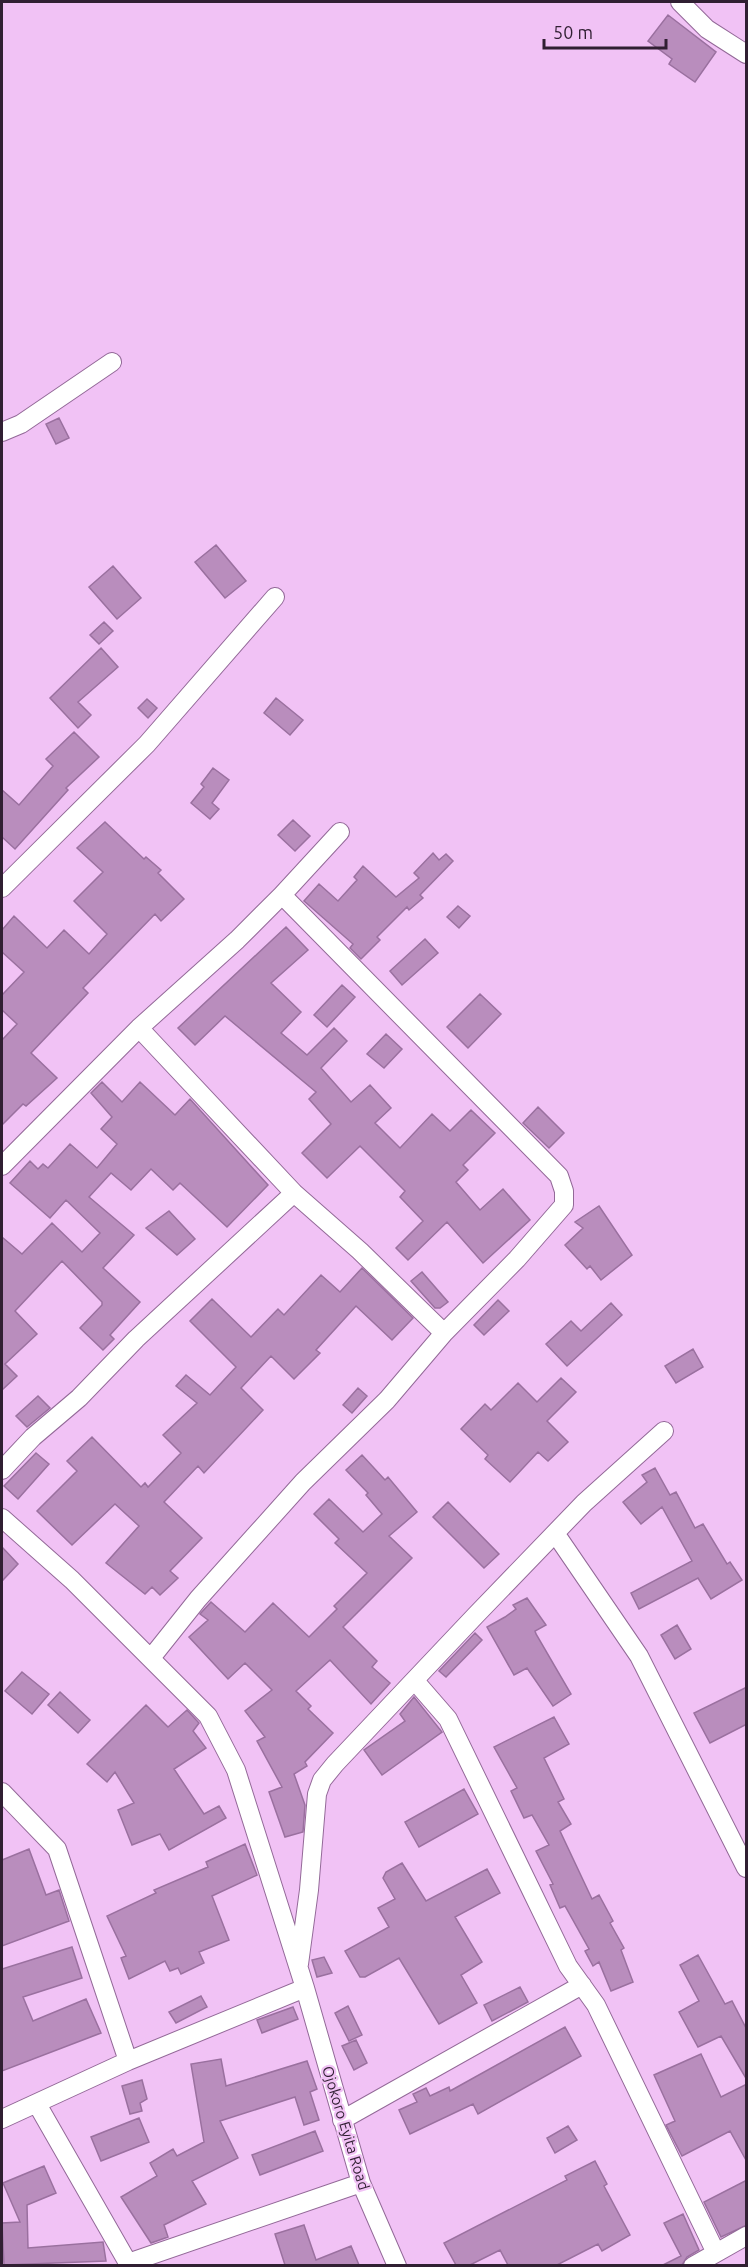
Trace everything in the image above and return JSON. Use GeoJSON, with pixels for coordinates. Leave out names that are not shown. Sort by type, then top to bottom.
{"type":"FeatureCollection","features":[{"type":"Feature","properties":{"kind":"street"},"geometry":{"type":"LineString","coordinates":[[681,2],[706,28],[747,54]]}},
{"type":"Feature","properties":{"kind":"street"},"geometry":{"type":"LineString","coordinates":[[2,432],[21,424],[112,362]]}},
{"type":"Feature","properties":{"kind":"street"},"geometry":{"type":"LineString","coordinates":[[2,888],[147,744],[275,597]]}},
{"type":"Feature","properties":{"kind":"street"},"geometry":{"type":"LineString","coordinates":[[2,1166],[139,1028],[237,940],[340,832]]}},
{"type":"Feature","properties":{"kind":"street"},"geometry":{"type":"LineString","coordinates":[[152,1658],[198,1599],[303,1482],[387,1400],[444,1334],[518,1259],[564,1205],[564,1191],[559,1176],[282,895]]}},
{"type":"Feature","properties":{"kind":"street"},"geometry":{"type":"LineString","coordinates":[[139,1028],[294,1193],[360,1251],[444,1334]]}},
{"type":"Feature","properties":{"kind":"street"},"geometry":{"type":"LineString","coordinates":[[2,1470],[33,1437],[79,1398],[136,1339],[294,1193]]}},
{"type":"Feature","properties":{"kind":"street"},"geometry":{"type":"LineString","coordinates":[[298,1969],[309,1890],[317,1794],[322,1780],[372,1724],[555,1533],[664,1431]]}},
{"type":"Feature","properties":{"kind":"street","name":"Ojokoro Eyita Road"},"geometry":{"type":"LineString","coordinates":[[2,1518],[72,1580],[208,1716],[236,1770],[305,1988],[361,2183],[397,2265]]}},
{"type":"Feature","properties":{"kind":"street"},"geometry":{"type":"LineString","coordinates":[[555,1533],[639,1656],[747,1868]]}},
{"type":"Feature","properties":{"kind":"street"},"geometry":{"type":"LineString","coordinates":[[415,1681],[448,1719],[568,1966],[596,2005],[716,2253]]}},
{"type":"Feature","properties":{"kind":"street"},"geometry":{"type":"LineString","coordinates":[[2,1792],[57,1849],[84,1937],[128,2061]]}},
{"type":"Feature","properties":{"kind":"street"},"geometry":{"type":"LineString","coordinates":[[342,2120],[582,1985]]}},
{"type":"Feature","properties":{"kind":"street"},"geometry":{"type":"LineString","coordinates":[[2,2119],[128,2061],[305,1988]]}},
{"type":"Feature","properties":{"kind":"street"},"geometry":{"type":"LineString","coordinates":[[37,2104],[128,2264],[361,2183]]}},
{"type":"Feature","properties":{"kind":"street"},"geometry":{"type":"LineString","coordinates":[[693,2265],[747,2236]]}},
{"type":"Feature","properties":{"kind":"building"},"geometry":{"type":"Polygon","coordinates":[[[668,15],[716,52],[695,82],[669,64],[672,59],[648,41],[668,15]]]}},
{"type":"Feature","properties":{"kind":"building"},"geometry":{"type":"Polygon","coordinates":[[[59,418],[69,438],[56,444],[46,424],[59,418]]]}},
{"type":"Feature","properties":{"kind":"building"},"geometry":{"type":"Polygon","coordinates":[[[216,545],[246,581],[225,598],[195,562],[216,545]]]}},
{"type":"Feature","properties":{"kind":"building"},"geometry":{"type":"Polygon","coordinates":[[[113,566],[141,598],[117,619],[89,587],[113,566]]]}},
{"type":"Feature","properties":{"kind":"building"},"geometry":{"type":"Polygon","coordinates":[[[104,622],[113,631],[99,644],[90,635],[104,622]]]}},
{"type":"Feature","properties":{"kind":"building"},"geometry":{"type":"Polygon","coordinates":[[[101,648],[118,667],[78,702],[91,715],[78,728],[50,698],[101,648]]]}},
{"type":"Feature","properties":{"kind":"building"},"geometry":{"type":"Polygon","coordinates":[[[276,698],[303,720],[290,735],[264,713],[276,698]]]}},
{"type":"Feature","properties":{"kind":"building"},"geometry":{"type":"Polygon","coordinates":[[[147,699],[157,708],[148,718],[138,708],[147,699]]]}},
{"type":"Feature","properties":{"kind":"building"},"geometry":{"type":"Polygon","coordinates":[[[74,732],[99,757],[66,788],[68,790],[15,849],[2,837],[2,790],[19,805],[53,766],[46,759],[74,732]]]}},
{"type":"Feature","properties":{"kind":"building"},"geometry":{"type":"Polygon","coordinates":[[[213,768],[229,780],[212,803],[219,809],[210,819],[191,803],[204,787],[201,784],[213,768]]]}},
{"type":"Feature","properties":{"kind":"building"},"geometry":{"type":"Polygon","coordinates":[[[293,820],[310,836],[295,851],[278,835],[293,820]]]}},
{"type":"Feature","properties":{"kind":"building"},"geometry":{"type":"Polygon","coordinates":[[[105,822],[144,859],[146,857],[161,870],[158,873],[184,899],[161,921],[155,914],[83,988],[88,993],[31,1053],[57,1078],[26,1106],[23,1104],[2,1125],[2,1040],[17,1024],[2,1010],[2,995],[24,972],[2,952],[2,930],[14,916],[47,948],[64,930],[89,954],[107,934],[74,901],[103,872],[77,848],[105,822]]]}},
{"type":"Feature","properties":{"kind":"building"},"geometry":{"type":"Polygon","coordinates":[[[433,853],[439,860],[446,854],[453,861],[420,895],[423,898],[409,910],[407,907],[377,937],[380,940],[361,959],[350,948],[353,944],[304,901],[319,884],[338,901],[357,880],[354,877],[363,866],[396,897],[419,878],[414,873],[433,853]]]}},
{"type":"Feature","properties":{"kind":"building"},"geometry":{"type":"Polygon","coordinates":[[[458,906],[470,916],[459,928],[447,917],[458,906]]]}},
{"type":"Feature","properties":{"kind":"building"},"geometry":{"type":"Polygon","coordinates":[[[286,927],[308,950],[271,983],[301,1012],[281,1033],[307,1055],[334,1028],[347,1041],[321,1068],[351,1102],[370,1085],[391,1108],[375,1123],[400,1148],[432,1114],[450,1131],[471,1110],[495,1133],[463,1165],[468,1170],[456,1182],[480,1210],[503,1189],[530,1220],[483,1263],[447,1222],[408,1260],[396,1248],[423,1221],[400,1197],[405,1191],[360,1146],[327,1178],[302,1153],[331,1124],[309,1099],[316,1092],[225,1016],[195,1045],[178,1028],[286,927]]]}},
{"type":"Feature","properties":{"kind":"building"},"geometry":{"type":"Polygon","coordinates":[[[425,939],[438,953],[402,985],[390,971],[425,939]]]}},
{"type":"Feature","properties":{"kind":"building"},"geometry":{"type":"Polygon","coordinates":[[[342,985],[355,997],[327,1027],[314,1015],[342,985]]]}},
{"type":"Feature","properties":{"kind":"building"},"geometry":{"type":"Polygon","coordinates":[[[480,994],[501,1014],[468,1048],[447,1027],[480,994]]]}},
{"type":"Feature","properties":{"kind":"building"},"geometry":{"type":"Polygon","coordinates":[[[386,1034],[402,1049],[384,1068],[367,1054],[386,1034]]]}},
{"type":"Feature","properties":{"kind":"building"},"geometry":{"type":"Polygon","coordinates":[[[102,1082],[122,1102],[140,1082],[175,1115],[190,1099],[268,1185],[227,1227],[180,1183],[173,1190],[151,1169],[131,1190],[111,1173],[89,1197],[134,1235],[103,1268],[140,1302],[110,1335],[114,1339],[103,1350],[80,1328],[102,1305],[102,1302],[62,1261],[15,1311],[37,1334],[5,1364],[17,1376],[2,1390],[2,1237],[22,1254],[52,1223],[82,1252],[100,1233],[66,1200],[50,1218],[10,1183],[30,1161],[38,1169],[43,1164],[48,1168],[70,1144],[97,1168],[117,1144],[101,1129],[112,1117],[91,1093],[102,1082]]]}},
{"type":"Feature","properties":{"kind":"building"},"geometry":{"type":"Polygon","coordinates":[[[538,1107],[564,1133],[549,1148],[523,1123],[538,1107]]]}},
{"type":"Feature","properties":{"kind":"building"},"geometry":{"type":"Polygon","coordinates":[[[599,1206],[632,1255],[601,1280],[590,1266],[587,1269],[565,1245],[583,1228],[575,1222],[599,1206]]]}},
{"type":"Feature","properties":{"kind":"building"},"geometry":{"type":"Polygon","coordinates":[[[169,1211],[195,1239],[177,1255],[146,1228],[169,1211]]]}},
{"type":"Feature","properties":{"kind":"building"},"geometry":{"type":"Polygon","coordinates":[[[362,1268],[413,1318],[392,1340],[356,1306],[316,1350],[320,1353],[294,1379],[271,1356],[241,1388],[263,1410],[204,1473],[198,1466],[164,1502],[202,1538],[170,1571],[178,1578],[160,1595],[152,1587],[145,1594],[106,1563],[139,1526],[115,1504],[72,1545],[37,1511],[77,1471],[67,1461],[92,1437],[141,1487],[145,1483],[148,1487],[181,1453],[163,1435],[197,1403],[176,1386],[186,1375],[210,1395],[236,1367],[190,1321],[212,1299],[251,1337],[278,1309],[284,1315],[321,1275],[340,1292],[362,1268]]]}},
{"type":"Feature","properties":{"kind":"building"},"geometry":{"type":"Polygon","coordinates":[[[422,1272],[448,1302],[440,1308],[435,1308],[411,1281],[422,1272]]]}},
{"type":"Feature","properties":{"kind":"building"},"geometry":{"type":"Polygon","coordinates":[[[498,1300],[509,1311],[484,1335],[474,1325],[498,1300]]]}},
{"type":"Feature","properties":{"kind":"building"},"geometry":{"type":"Polygon","coordinates":[[[611,1303],[622,1315],[567,1366],[546,1344],[571,1321],[581,1331],[611,1303]]]}},
{"type":"Feature","properties":{"kind":"building"},"geometry":{"type":"Polygon","coordinates":[[[693,1349],[703,1367],[676,1383],[665,1366],[693,1349]]]}},
{"type":"Feature","properties":{"kind":"building"},"geometry":{"type":"Polygon","coordinates":[[[561,1378],[576,1392],[547,1421],[568,1442],[548,1461],[538,1452],[510,1482],[485,1459],[488,1455],[461,1429],[485,1404],[491,1410],[518,1383],[537,1402],[561,1378]]]}},
{"type":"Feature","properties":{"kind":"building"},"geometry":{"type":"Polygon","coordinates":[[[358,1388],[367,1396],[352,1413],[343,1405],[358,1388]]]}},
{"type":"Feature","properties":{"kind":"building"},"geometry":{"type":"Polygon","coordinates":[[[38,1396],[50,1408],[27,1427],[16,1416],[38,1396]]]}},
{"type":"Feature","properties":{"kind":"building"},"geometry":{"type":"Polygon","coordinates":[[[36,1453],[49,1464],[18,1499],[4,1486],[36,1453]]]}},
{"type":"Feature","properties":{"kind":"building"},"geometry":{"type":"Polygon","coordinates":[[[362,1455],[385,1480],[388,1477],[417,1512],[389,1536],[412,1558],[343,1627],[377,1661],[372,1667],[390,1683],[371,1704],[330,1660],[296,1691],[311,1706],[308,1709],[333,1733],[305,1762],[307,1766],[294,1774],[305,1805],[303,1832],[285,1837],[269,1792],[282,1787],[257,1741],[265,1737],[245,1711],[272,1690],[245,1663],[228,1679],[189,1637],[208,1620],[200,1614],[211,1602],[245,1632],[273,1603],[309,1637],[337,1609],[334,1606],[367,1573],[335,1543],[339,1539],[314,1514],[329,1499],[363,1532],[382,1514],[366,1495],[368,1493],[346,1470],[362,1455]]]}},
{"type":"Feature","properties":{"kind":"building"},"geometry":{"type":"Polygon","coordinates":[[[655,1468],[670,1495],[676,1492],[695,1528],[703,1524],[727,1564],[730,1562],[742,1580],[711,1599],[698,1578],[639,1609],[631,1593],[692,1561],[662,1507],[641,1524],[623,1502],[647,1482],[642,1475],[655,1468]]]}},
{"type":"Feature","properties":{"kind":"building"},"geometry":{"type":"Polygon","coordinates":[[[448,1502],[499,1554],[484,1568],[433,1517],[448,1502]]]}},
{"type":"Feature","properties":{"kind":"building"},"geometry":{"type":"Polygon","coordinates":[[[2,1547],[18,1564],[2,1581],[2,1547]]]}},
{"type":"Feature","properties":{"kind":"building"},"geometry":{"type":"Polygon","coordinates":[[[527,1598],[546,1625],[535,1631],[536,1634],[571,1694],[553,1706],[527,1668],[514,1675],[487,1627],[516,1609],[513,1605],[527,1598]]]}},
{"type":"Feature","properties":{"kind":"building"},"geometry":{"type":"Polygon","coordinates":[[[677,1625],[691,1649],[675,1659],[661,1635],[677,1625]]]}},
{"type":"Feature","properties":{"kind":"building"},"geometry":{"type":"Polygon","coordinates":[[[475,1633],[482,1640],[446,1677],[439,1671],[475,1633]]]}},
{"type":"Feature","properties":{"kind":"building"},"geometry":{"type":"Polygon","coordinates":[[[22,1672],[49,1694],[32,1714],[5,1691],[22,1672]]]}},
{"type":"Feature","properties":{"kind":"building"},"geometry":{"type":"Polygon","coordinates":[[[747,1687],[747,1724],[710,1743],[694,1713],[747,1687]]]}},
{"type":"Feature","properties":{"kind":"building"},"geometry":{"type":"Polygon","coordinates":[[[60,1692],[90,1720],[78,1733],[48,1705],[60,1692]]]}},
{"type":"Feature","properties":{"kind":"building"},"geometry":{"type":"Polygon","coordinates":[[[414,1697],[442,1732],[382,1775],[364,1750],[405,1721],[400,1714],[414,1697]]]}},
{"type":"Feature","properties":{"kind":"building"},"geometry":{"type":"Polygon","coordinates":[[[146,1705],[168,1727],[187,1710],[199,1723],[193,1731],[206,1748],[174,1769],[204,1814],[219,1806],[226,1818],[169,1850],[160,1834],[132,1845],[118,1810],[134,1803],[115,1772],[107,1782],[87,1764],[146,1705]]]}},
{"type":"Feature","properties":{"kind":"building"},"geometry":{"type":"Polygon","coordinates":[[[554,1717],[569,1744],[544,1758],[564,1799],[558,1802],[571,1824],[560,1831],[592,1899],[599,1895],[613,1921],[610,1923],[624,1948],[621,1950],[633,1982],[611,1991],[599,1962],[593,1966],[585,1951],[589,1949],[565,1906],[560,1908],[550,1885],[553,1884],[536,1851],[549,1845],[532,1815],[524,1818],[511,1791],[517,1788],[494,1747],[554,1717]]]}},
{"type":"Feature","properties":{"kind":"building"},"geometry":{"type":"Polygon","coordinates":[[[464,1789],[478,1814],[419,1847],[405,1822],[464,1789]]]}},
{"type":"Feature","properties":{"kind":"building"},"geometry":{"type":"Polygon","coordinates":[[[245,1844],[257,1875],[212,1896],[229,1940],[199,1952],[204,1963],[181,1974],[178,1968],[170,1971],[165,1961],[129,1979],[121,1958],[126,1956],[107,1916],[156,1893],[154,1890],[208,1867],[206,1862],[245,1844]]]}},
{"type":"Feature","properties":{"kind":"building"},"geometry":{"type":"Polygon","coordinates":[[[29,1849],[46,1895],[59,1890],[69,1921],[2,1946],[2,1860],[29,1849]]]}},
{"type":"Feature","properties":{"kind":"building"},"geometry":{"type":"Polygon","coordinates":[[[402,1863],[426,1901],[487,1869],[500,1893],[455,1917],[482,1962],[461,1975],[477,2003],[439,2024],[399,1958],[365,1977],[360,1977],[345,1951],[389,1927],[378,1908],[395,1899],[383,1878],[386,1872],[402,1863]]]}},
{"type":"Feature","properties":{"kind":"building"},"geometry":{"type":"Polygon","coordinates":[[[72,1947],[82,1978],[23,1997],[33,2021],[86,1999],[101,2033],[2,2071],[2,1969],[72,1947]]]}},
{"type":"Feature","properties":{"kind":"building"},"geometry":{"type":"Polygon","coordinates":[[[698,1955],[725,2004],[732,2001],[747,2030],[747,2080],[721,2036],[698,2047],[679,2012],[699,2001],[680,1965],[698,1955]]]}},
{"type":"Feature","properties":{"kind":"building"},"geometry":{"type":"Polygon","coordinates":[[[324,1957],[332,1973],[317,1977],[312,1960],[324,1957]]]}},
{"type":"Feature","properties":{"kind":"building"},"geometry":{"type":"Polygon","coordinates":[[[520,1987],[528,2002],[492,2021],[484,2005],[520,1987]]]}},
{"type":"Feature","properties":{"kind":"building"},"geometry":{"type":"Polygon","coordinates":[[[201,1996],[207,2007],[176,2023],[169,2012],[201,1996]]]}},
{"type":"Feature","properties":{"kind":"building"},"geometry":{"type":"Polygon","coordinates":[[[348,2006],[362,2035],[349,2041],[335,2013],[348,2006]]]}},
{"type":"Feature","properties":{"kind":"building"},"geometry":{"type":"Polygon","coordinates":[[[293,2007],[298,2019],[262,2033],[257,2020],[293,2007]]]}},
{"type":"Feature","properties":{"kind":"building"},"geometry":{"type":"Polygon","coordinates":[[[565,2027],[581,2056],[478,2114],[473,2104],[410,2134],[399,2110],[417,2102],[413,2094],[426,2088],[430,2096],[449,2087],[450,2091],[565,2027]]]}},
{"type":"Feature","properties":{"kind":"building"},"geometry":{"type":"Polygon","coordinates":[[[356,2040],[367,2063],[354,2070],[342,2046],[356,2040]]]}},
{"type":"Feature","properties":{"kind":"building"},"geometry":{"type":"Polygon","coordinates":[[[701,2054],[721,2097],[747,2084],[747,2162],[730,2131],[682,2156],[666,2125],[675,2121],[654,2075],[701,2054]]]}},
{"type":"Feature","properties":{"kind":"building"},"geometry":{"type":"Polygon","coordinates":[[[221,2059],[226,2086],[307,2061],[317,2089],[310,2092],[319,2120],[304,2125],[295,2097],[220,2121],[238,2158],[192,2181],[206,2204],[164,2225],[168,2237],[151,2243],[121,2197],[157,2176],[150,2163],[173,2149],[177,2156],[204,2142],[191,2064],[221,2059]]]}},
{"type":"Feature","properties":{"kind":"building"},"geometry":{"type":"Polygon","coordinates":[[[142,2080],[147,2099],[140,2103],[142,2111],[130,2114],[122,2086],[142,2080]]]}},
{"type":"Feature","properties":{"kind":"building"},"geometry":{"type":"Polygon","coordinates":[[[139,2118],[149,2142],[101,2161],[91,2137],[139,2118]]]}},
{"type":"Feature","properties":{"kind":"building"},"geometry":{"type":"Polygon","coordinates":[[[568,2126],[577,2140],[555,2153],[547,2138],[568,2126]]]}},
{"type":"Feature","properties":{"kind":"building"},"geometry":{"type":"Polygon","coordinates":[[[315,2131],[323,2151],[260,2175],[252,2155],[315,2131]]]}},
{"type":"Feature","properties":{"kind":"building"},"geometry":{"type":"Polygon","coordinates":[[[595,2161],[607,2184],[604,2186],[630,2235],[602,2251],[598,2244],[557,2265],[508,2265],[500,2250],[470,2265],[456,2265],[444,2243],[567,2180],[565,2176],[595,2161]]]}},
{"type":"Feature","properties":{"kind":"building"},"geometry":{"type":"Polygon","coordinates":[[[44,2166],[56,2193],[27,2205],[28,2248],[103,2242],[106,2261],[4,2265],[2,2223],[20,2222],[3,2183],[44,2166]]]}},
{"type":"Feature","properties":{"kind":"building"},"geometry":{"type":"Polygon","coordinates":[[[747,2180],[747,2225],[721,2237],[704,2202],[747,2180]]]}},
{"type":"Feature","properties":{"kind":"building"},"geometry":{"type":"Polygon","coordinates":[[[683,2214],[699,2250],[687,2257],[682,2265],[663,2265],[681,2256],[664,2223],[683,2214]]]}},
{"type":"Feature","properties":{"kind":"building"},"geometry":{"type":"Polygon","coordinates":[[[304,2225],[316,2260],[351,2246],[359,2265],[285,2265],[275,2234],[304,2225]]]}}]}
